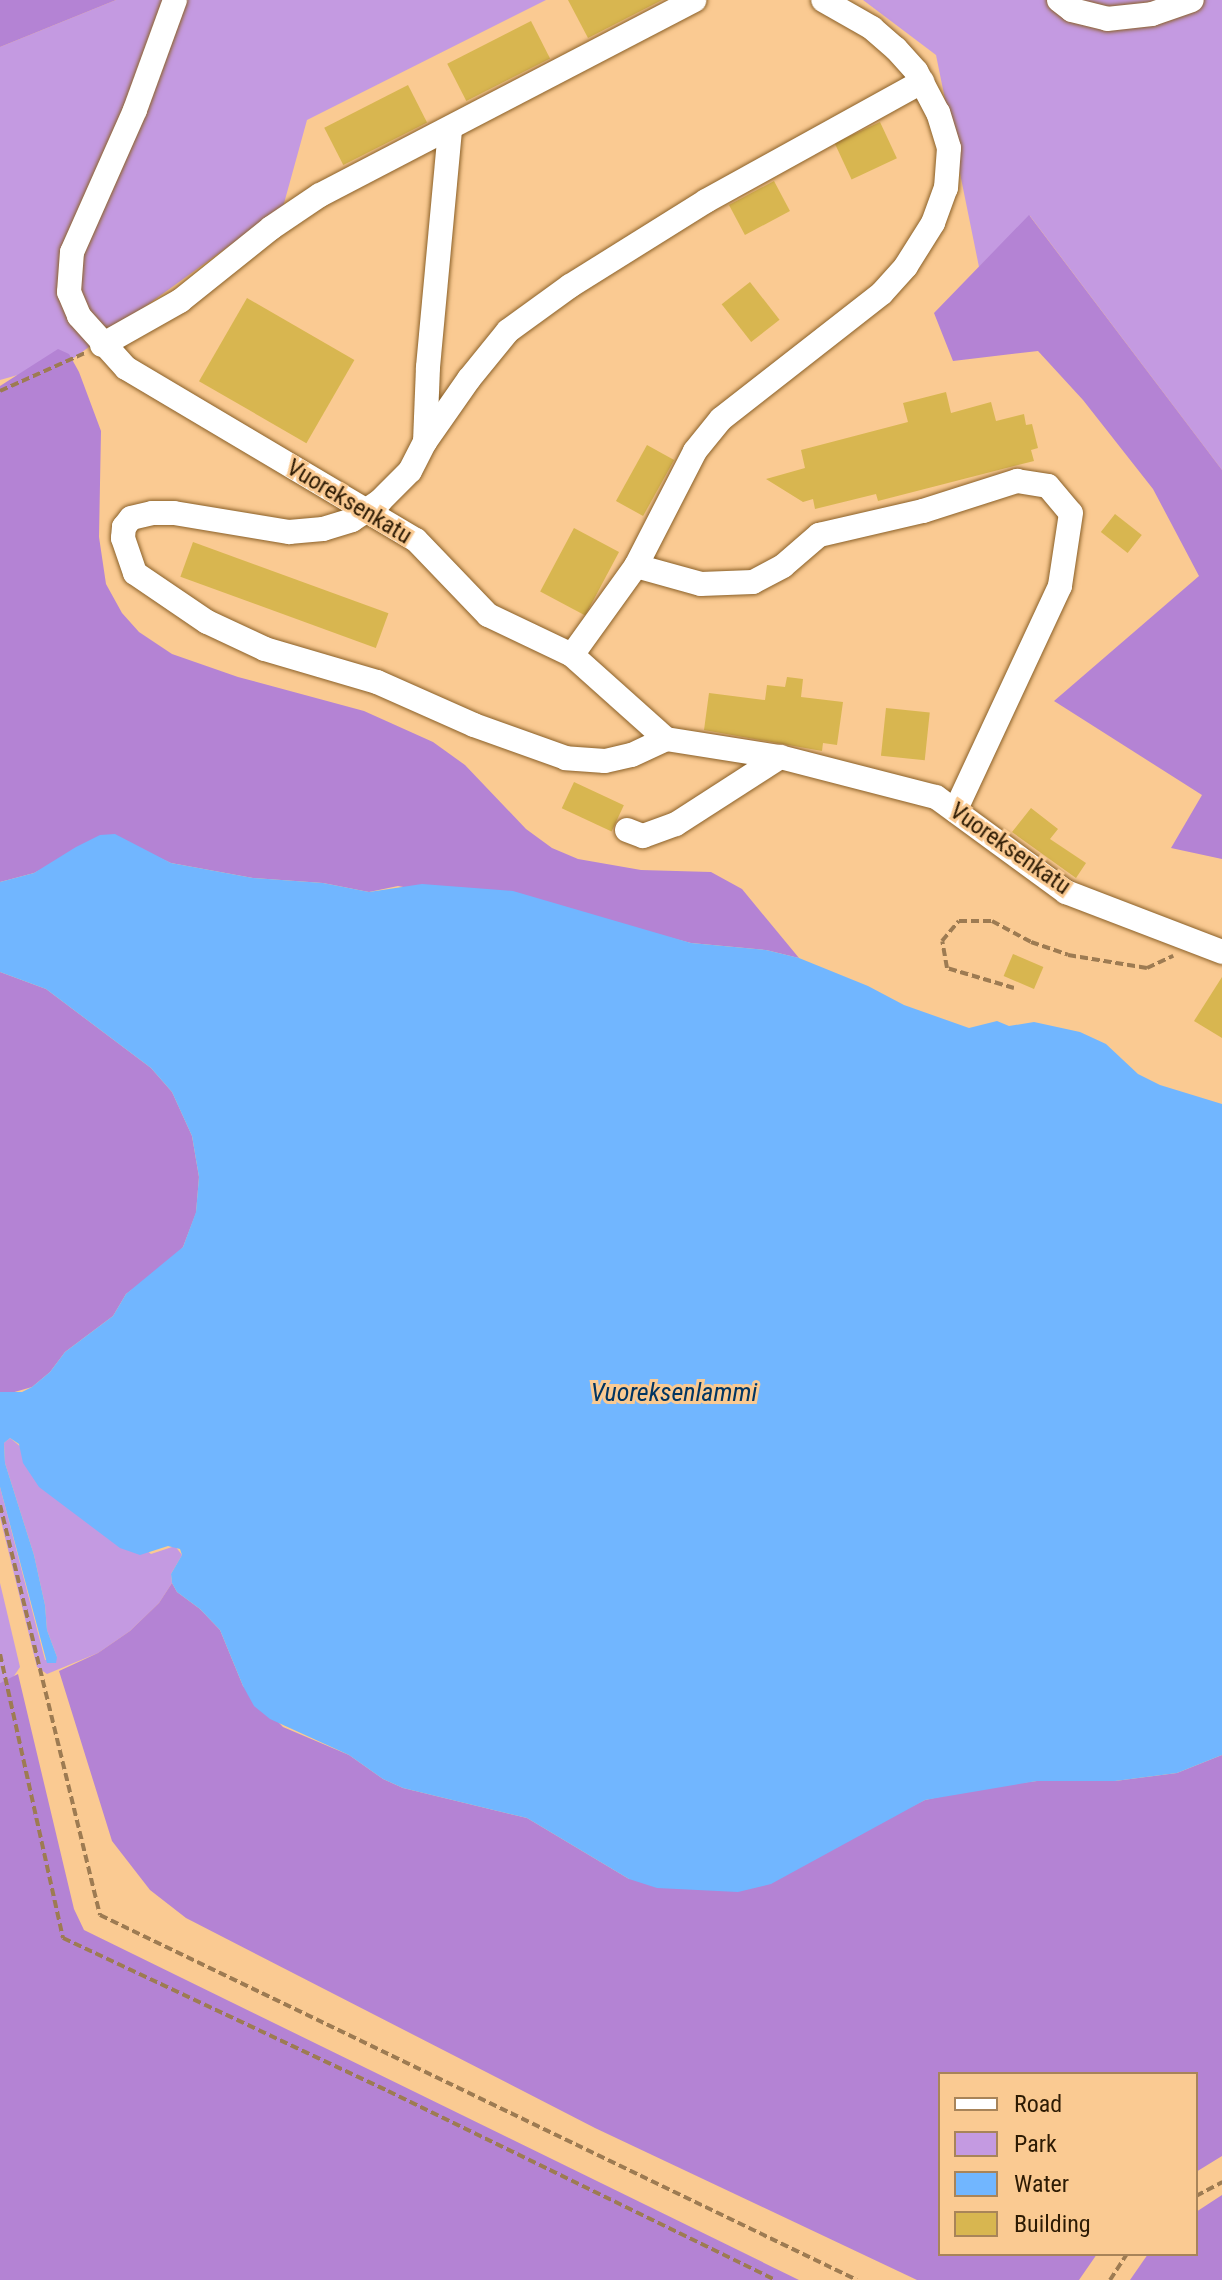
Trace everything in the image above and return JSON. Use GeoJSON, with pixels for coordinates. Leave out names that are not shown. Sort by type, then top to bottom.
{"type":"FeatureCollection","features":[{"type":"Feature","properties":{"kind":"street","name":"Vuoreksenkatu"},"geometry":{"type":"LineString","coordinates":[[175,0],[135,110],[72,252],[69,292],[79,316],[126,368],[416,540],[488,615],[572,655],[666,739],[780,757],[936,797],[1066,892],[1212,948]]}},
{"type":"Feature","properties":{"kind":"street"},"geometry":{"type":"LineString","coordinates":[[102,345],[180,301],[271,228],[320,195],[694,0]]}},
{"type":"Feature","properties":{"kind":"street"},"geometry":{"type":"LineString","coordinates":[[572,655],[636,566],[683,473],[721,419],[882,293],[906,266],[933,223],[946,188],[949,148],[938,113],[922,82],[896,49],[872,28],[823,0]]}},
{"type":"Feature","properties":{"kind":"street"},"geometry":{"type":"LineString","coordinates":[[1059,0],[1072,10],[1107,19],[1152,14],[1192,0]]}},
{"type":"Feature","properties":{"kind":"street"},"geometry":{"type":"LineString","coordinates":[[666,739],[631,755],[605,761],[566,758],[474,725],[377,682],[265,649],[207,622],[158,592],[135,573],[123,538],[124,527],[131,518],[152,513],[174,513],[289,532],[339,525],[365,512],[410,471],[425,442],[469,379],[508,331],[570,286],[706,201],[922,82]]}},
{"type":"Feature","properties":{"kind":"street"},"geometry":{"type":"LineString","coordinates":[[425,442],[428,367],[450,129]]}},
{"type":"Feature","properties":{"kind":"street"},"geometry":{"type":"LineString","coordinates":[[636,566],[701,584],[753,582],[783,566],[819,535],[923,511],[1017,481],[1048,486],[1071,513],[1060,586],[955,811]]}},
{"type":"Feature","properties":{"kind":"street"},"geometry":{"type":"LineString","coordinates":[[627,830],[643,836],[666,828],[780,757]]}},
{"type":"Feature","properties":{"kind":"path"},"geometry":{"type":"LineString","coordinates":[[0,391],[102,345]]}},
{"type":"Feature","properties":{"kind":"path"},"geometry":{"type":"LineString","coordinates":[[1014,988],[947,968],[942,941],[959,921],[992,921],[1031,942],[1068,955],[1147,968],[1212,948]]}},
{"type":"Feature","properties":{"kind":"path"},"geometry":{"type":"LineString","coordinates":[[0,1505],[100,1915],[857,2280]]}},
{"type":"Feature","properties":{"kind":"path"},"geometry":{"type":"LineString","coordinates":[[0,1654],[63,1938],[388,2091],[775,2280]]}},
{"type":"Feature","properties":{"kind":"path"},"geometry":{"type":"LineString","coordinates":[[1198,2195],[1222,2182]]}},
{"type":"Feature","properties":{"kind":"path"},"geometry":{"type":"LineString","coordinates":[[1110,2280],[1126,2256]]}},
{"type":"Feature","properties":{"kind":"green space"},"geometry":{"type":"Polygon","coordinates":[[[116,0],[546,0],[307,120],[283,207],[71,360],[0,380],[0,47],[116,0]]]}},
{"type":"Feature","properties":{"kind":"green space"},"geometry":{"type":"Polygon","coordinates":[[[863,0],[1222,0],[1222,470],[1030,216],[979,267],[936,55],[863,0]]]}},
{"type":"Feature","properties":{"kind":"green space"},"geometry":{"type":"Polygon","coordinates":[[[10,1438],[151,1554],[175,1546],[182,1555],[171,1574],[172,1583],[159,1603],[130,1631],[98,1653],[47,1674],[37,1667],[0,1517],[0,1487],[45,1660],[57,1657],[47,1630],[34,1555],[5,1463],[4,1443],[10,1438]]]}},
{"type":"Feature","properties":{"kind":"green space"},"geometry":{"type":"Polygon","coordinates":[[[0,1583],[20,1667],[12,1679],[0,1683],[0,1583]]]}},
{"type":"Feature","properties":{"kind":"shaded area"},"geometry":{"type":"Polygon","coordinates":[[[0,0],[116,0],[0,47],[0,0]]]}},
{"type":"Feature","properties":{"kind":"shaded area"},"geometry":{"type":"Polygon","coordinates":[[[1029,215],[1222,470],[1222,859],[1171,848],[1202,795],[1054,701],[1199,576],[1153,489],[1083,400],[1038,351],[953,361],[934,313],[1029,215]]]}},
{"type":"Feature","properties":{"kind":"shaded area"},"geometry":{"type":"Polygon","coordinates":[[[58,349],[69,354],[79,372],[101,431],[99,537],[106,584],[122,613],[139,632],[172,654],[238,677],[364,711],[433,742],[465,765],[526,829],[552,848],[578,859],[641,870],[711,872],[742,889],[799,958],[766,950],[691,943],[637,929],[398,886],[369,892],[323,883],[253,878],[171,863],[151,854],[52,864],[34,873],[0,882],[0,386],[58,349]]]}},
{"type":"Feature","properties":{"kind":"shaded area"},"geometry":{"type":"Polygon","coordinates":[[[0,972],[46,989],[151,1068],[172,1092],[192,1136],[199,1177],[196,1213],[183,1247],[175,1258],[126,1294],[113,1316],[65,1352],[50,1372],[32,1387],[11,1393],[0,1392],[0,972]]]}},
{"type":"Feature","properties":{"kind":"shaded area"},"geometry":{"type":"Polygon","coordinates":[[[172,1583],[177,1592],[200,1609],[220,1630],[243,1686],[283,1727],[349,1755],[383,1779],[403,1788],[527,1818],[629,1879],[892,1816],[925,1800],[980,1788],[1037,1781],[1115,1781],[1177,1773],[1222,1755],[1222,2156],[1198,2171],[1198,2072],[938,2072],[938,2256],[1096,2256],[1079,2280],[917,2280],[595,2128],[186,1918],[150,1890],[112,1841],[59,1671],[98,1653],[130,1631],[159,1603],[172,1583]]]}},
{"type":"Feature","properties":{"kind":"shaded area"},"geometry":{"type":"Polygon","coordinates":[[[18,1674],[74,1909],[84,1930],[799,2280],[0,2280],[0,1683],[18,1674]]]}},
{"type":"Feature","properties":{"kind":"shaded area"},"geometry":{"type":"Polygon","coordinates":[[[1222,2195],[1222,2280],[1130,2280],[1147,2256],[1198,2256],[1198,2211],[1222,2195]]]}},
{"type":"Feature","properties":{"kind":"water","name":"Vuoreksenlammi"},"geometry":{"type":"Polygon","coordinates":[[[115,834],[171,863],[253,878],[323,883],[369,892],[422,884],[513,891],[691,943],[766,950],[799,958],[868,986],[904,1005],[969,1028],[997,1021],[1009,1026],[1034,1022],[1080,1032],[1106,1044],[1138,1074],[1160,1085],[1222,1104],[1222,1755],[1177,1773],[1115,1781],[1037,1781],[925,1800],[771,1884],[738,1892],[657,1888],[629,1879],[527,1818],[403,1788],[383,1779],[349,1755],[270,1719],[254,1706],[220,1630],[200,1609],[177,1592],[172,1583],[171,1574],[182,1555],[180,1549],[168,1546],[140,1555],[120,1548],[39,1487],[23,1463],[19,1444],[10,1438],[4,1443],[5,1463],[34,1555],[47,1630],[57,1657],[56,1663],[47,1663],[0,1487],[0,1392],[22,1392],[32,1387],[50,1372],[65,1352],[113,1316],[126,1294],[183,1247],[196,1212],[199,1177],[192,1136],[172,1092],[151,1068],[46,989],[0,972],[0,882],[34,873],[100,835],[115,834]]]}},
{"type":"Feature","properties":{"kind":"building"},"geometry":{"type":"Polygon","coordinates":[[[568,0],[662,0],[588,38],[568,0]]]}},
{"type":"Feature","properties":{"kind":"building"},"geometry":{"type":"Polygon","coordinates":[[[531,21],[550,58],[466,101],[447,64],[531,21]]]}},
{"type":"Feature","properties":{"kind":"building"},"geometry":{"type":"Polygon","coordinates":[[[408,85],[427,122],[343,165],[324,128],[408,85]]]}},
{"type":"Feature","properties":{"kind":"building"},"geometry":{"type":"Polygon","coordinates":[[[880,122],[897,158],[852,179],[835,143],[880,122]]]}},
{"type":"Feature","properties":{"kind":"building"},"geometry":{"type":"Polygon","coordinates":[[[774,181],[790,211],[745,235],[729,205],[774,181]]]}},
{"type":"Feature","properties":{"kind":"building"},"geometry":{"type":"Polygon","coordinates":[[[750,282],[780,320],[751,342],[722,304],[750,282]]]}},
{"type":"Feature","properties":{"kind":"building"},"geometry":{"type":"Polygon","coordinates":[[[247,298],[354,360],[306,443],[199,381],[247,298]]]}},
{"type":"Feature","properties":{"kind":"building"},"geometry":{"type":"Polygon","coordinates":[[[946,392],[951,413],[991,402],[996,421],[1024,414],[1026,425],[1032,424],[1038,448],[1031,450],[1034,461],[878,501],[876,494],[815,509],[813,499],[803,502],[766,479],[805,468],[801,450],[908,422],[903,403],[946,392]]]}},
{"type":"Feature","properties":{"kind":"building"},"geometry":{"type":"Polygon","coordinates":[[[647,445],[674,460],[643,516],[616,501],[647,445]]]}},
{"type":"Feature","properties":{"kind":"building"},"geometry":{"type":"Polygon","coordinates":[[[1115,514],[1142,535],[1128,553],[1101,532],[1115,514]]]}},
{"type":"Feature","properties":{"kind":"building"},"geometry":{"type":"Polygon","coordinates":[[[574,528],[619,552],[585,616],[540,592],[574,528]]]}},
{"type":"Feature","properties":{"kind":"building"},"geometry":{"type":"Polygon","coordinates":[[[193,542],[388,613],[376,648],[180,577],[193,542]]]}},
{"type":"Feature","properties":{"kind":"building"},"geometry":{"type":"Polygon","coordinates":[[[787,677],[803,679],[801,697],[843,702],[837,745],[823,743],[822,751],[704,730],[709,693],[765,700],[767,685],[785,687],[787,677]]]}},
{"type":"Feature","properties":{"kind":"building"},"geometry":{"type":"Polygon","coordinates":[[[886,708],[930,713],[925,760],[881,756],[886,708]]]}},
{"type":"Feature","properties":{"kind":"building"},"geometry":{"type":"Polygon","coordinates":[[[574,782],[624,805],[612,832],[562,808],[574,782]]]}},
{"type":"Feature","properties":{"kind":"building"},"geometry":{"type":"Polygon","coordinates":[[[1031,808],[1058,829],[1050,839],[1086,863],[1076,878],[1012,832],[1031,808]]]}},
{"type":"Feature","properties":{"kind":"building"},"geometry":{"type":"Polygon","coordinates":[[[1013,954],[1043,967],[1034,989],[1004,976],[1013,954]]]}},
{"type":"Feature","properties":{"kind":"building"},"geometry":{"type":"Polygon","coordinates":[[[1222,977],[1222,1038],[1194,1021],[1222,977]]]}}]}
